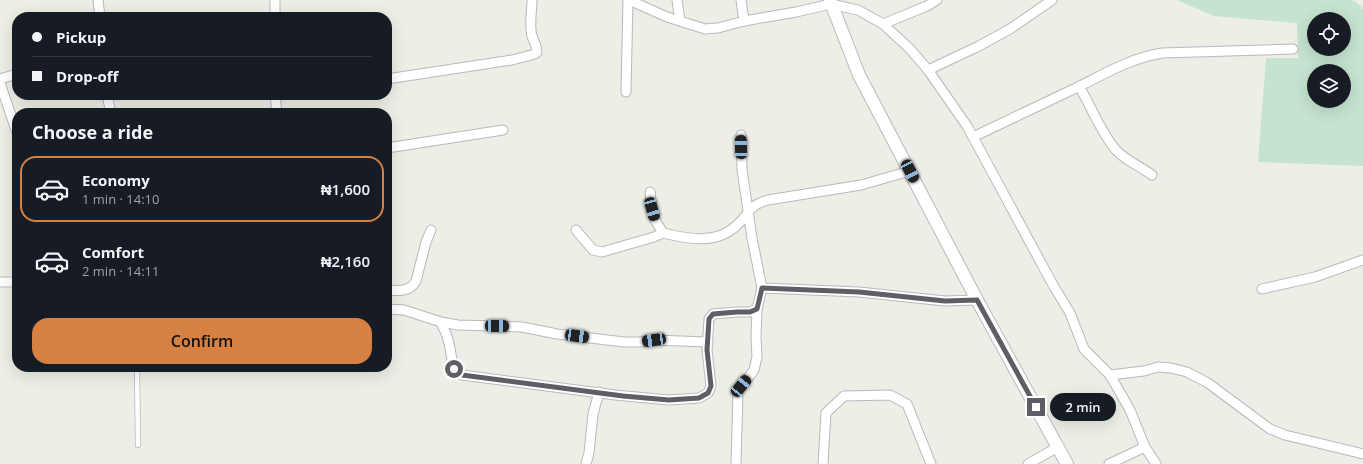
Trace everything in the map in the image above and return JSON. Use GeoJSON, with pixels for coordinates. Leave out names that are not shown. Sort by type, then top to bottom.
{"type":"FeatureCollection","features":[{"type":"Feature","properties":{"kind":"street"},"geometry":{"type":"LineString","coordinates":[[98,0],[99,12]]}},
{"type":"Feature","properties":{"kind":"street"},"geometry":{"type":"LineString","coordinates":[[275,0],[275,12]]}},
{"type":"Feature","properties":{"kind":"street"},"geometry":{"type":"LineString","coordinates":[[392,78],[512,60],[535,54],[537,52],[537,47],[532,37],[531,29],[532,0]]}},
{"type":"Feature","properties":{"kind":"street"},"geometry":{"type":"LineString","coordinates":[[626,92],[628,0],[666,17],[705,29],[718,28],[744,21],[796,12],[830,2],[858,10],[883,24],[910,49],[928,70],[967,126],[1053,285],[1070,312],[1084,349],[1110,375],[1130,410],[1145,447],[1156,464]]}},
{"type":"Feature","properties":{"kind":"street"},"geometry":{"type":"LineString","coordinates":[[678,0],[680,21]]}},
{"type":"Feature","properties":{"kind":"street"},"geometry":{"type":"LineString","coordinates":[[741,0],[744,21]]}},
{"type":"Feature","properties":{"kind":"street"},"geometry":{"type":"LineString","coordinates":[[883,24],[927,6],[937,0]]}},
{"type":"Feature","properties":{"kind":"street"},"geometry":{"type":"LineString","coordinates":[[928,70],[977,47],[1010,29],[1052,0]]}},
{"type":"Feature","properties":{"kind":"street"},"geometry":{"type":"LineString","coordinates":[[830,2],[859,75],[977,300],[1067,464]]}},
{"type":"Feature","properties":{"kind":"street"},"geometry":{"type":"LineString","coordinates":[[972,137],[1109,70],[1150,55],[1162,53],[1293,49]]}},
{"type":"Feature","properties":{"kind":"street"},"geometry":{"type":"LineString","coordinates":[[0,79],[12,75]]}},
{"type":"Feature","properties":{"kind":"street"},"geometry":{"type":"LineString","coordinates":[[0,84],[12,119]]}},
{"type":"Feature","properties":{"kind":"street"},"geometry":{"type":"LineString","coordinates":[[1079,86],[1103,132],[1116,149],[1125,158],[1152,175]]}},
{"type":"Feature","properties":{"kind":"street"},"geometry":{"type":"LineString","coordinates":[[392,147],[503,130]]}},
{"type":"Feature","properties":{"kind":"street"},"geometry":{"type":"LineString","coordinates":[[736,464],[738,391],[754,370],[757,356],[757,309],[762,288],[742,170],[741,135]]}},
{"type":"Feature","properties":{"kind":"street"},"geometry":{"type":"LineString","coordinates":[[576,230],[593,250],[602,252],[663,233],[688,238],[714,238],[724,235],[735,228],[757,203],[861,185],[910,171]]}},
{"type":"Feature","properties":{"kind":"street"},"geometry":{"type":"LineString","coordinates":[[650,192],[655,220],[663,233]]}},
{"type":"Feature","properties":{"kind":"street"},"geometry":{"type":"LineString","coordinates":[[392,290],[401,291],[414,286],[426,242],[431,230]]}},
{"type":"Feature","properties":{"kind":"street"},"geometry":{"type":"LineString","coordinates":[[1262,289],[1315,277],[1363,260]]}},
{"type":"Feature","properties":{"kind":"street"},"geometry":{"type":"LineString","coordinates":[[0,282],[12,282]]}},
{"type":"Feature","properties":{"kind":"street"},"geometry":{"type":"LineString","coordinates":[[762,288],[859,292],[945,301],[977,300]]}},
{"type":"Feature","properties":{"kind":"street"},"geometry":{"type":"LineString","coordinates":[[392,309],[404,310],[441,322],[458,325],[522,326],[557,334],[624,342],[654,340],[708,342]]}},
{"type":"Feature","properties":{"kind":"street"},"geometry":{"type":"LineString","coordinates":[[441,322],[448,338],[452,364],[456,373],[462,375],[669,400],[689,400],[704,396],[708,393],[711,386],[707,350],[709,319],[713,314],[750,312],[757,309]]}},
{"type":"Feature","properties":{"kind":"street"},"geometry":{"type":"LineString","coordinates":[[1110,375],[1144,371],[1158,367],[1188,372],[1208,383],[1270,429],[1285,435],[1363,454]]}},
{"type":"Feature","properties":{"kind":"street"},"geometry":{"type":"LineString","coordinates":[[586,464],[589,452],[593,414],[599,392]]}},
{"type":"Feature","properties":{"kind":"street"},"geometry":{"type":"LineString","coordinates":[[823,464],[826,413],[844,396],[860,395],[890,395],[907,404],[931,464]]}},
{"type":"Feature","properties":{"kind":"street"},"geometry":{"type":"LineString","coordinates":[[1109,464],[1145,447]]}},
{"type":"Feature","properties":{"kind":"street"},"geometry":{"type":"LineString","coordinates":[[1028,464],[1058,448]]}},
{"type":"Feature","properties":{"kind":"lane"},"geometry":{"type":"LineString","coordinates":[[137,372],[138,445]]}},
{"type":"Feature","properties":{"kind":"green space"},"geometry":{"type":"Polygon","coordinates":[[[1177,0],[1351,0],[1356,2],[1363,9],[1363,166],[1258,162],[1266,58],[1298,58],[1297,23],[1214,16],[1177,0]]]}},
{"type":"Feature","properties":{"kind":"route"},"geometry":{"type":"LineString","coordinates":[[454,369],[456,373],[462,375],[608,394],[669,400],[689,400],[704,396],[708,393],[711,386],[707,350],[709,319],[713,314],[750,312],[757,309],[762,288],[859,292],[945,301],[977,300],[1036,407]]}}]}
